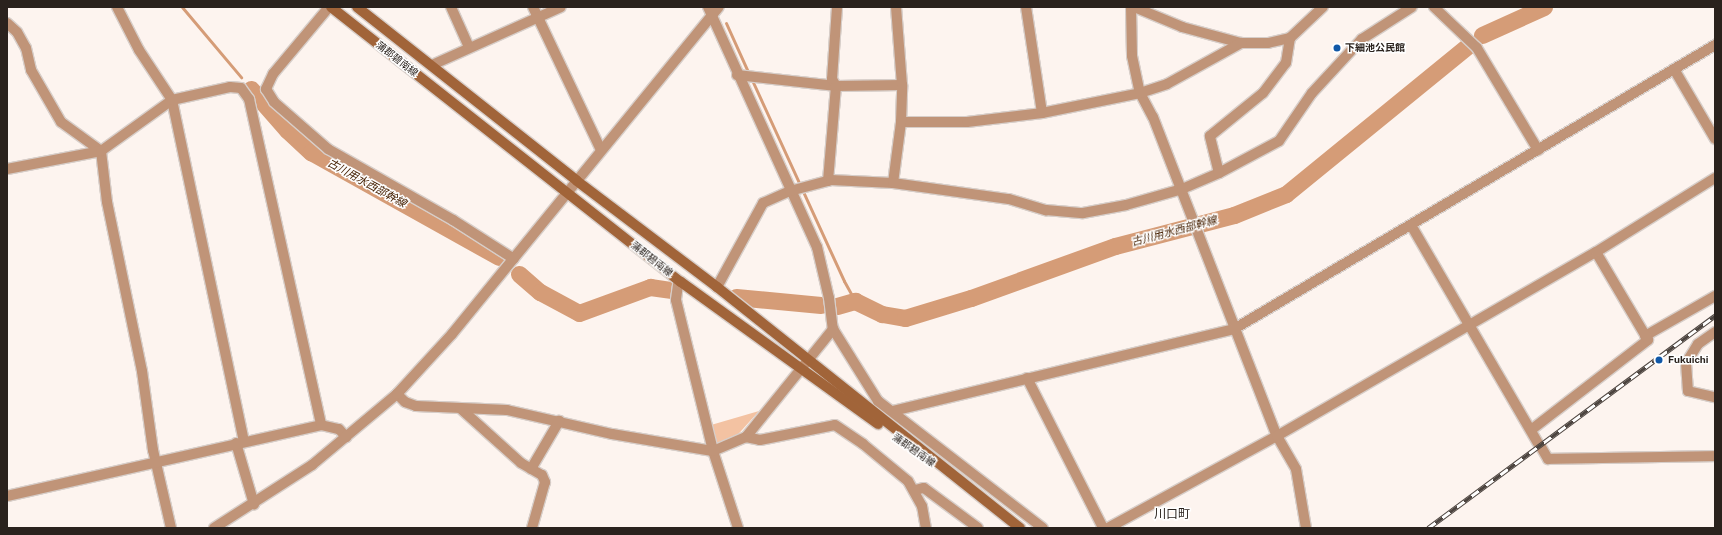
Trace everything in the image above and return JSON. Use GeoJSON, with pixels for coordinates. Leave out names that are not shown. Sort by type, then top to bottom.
{"type":"FeatureCollection","features":[{"type":"Feature","properties":{"kind":"main road","name":"蒲郡碧南線"},"geometry":{"type":"LineString","coordinates":[[330,7],[567,194],[682,282],[804,364],[1020,528]]}},
{"type":"Feature","properties":{"kind":"main road","name":"蒲郡碧南線"},"geometry":{"type":"LineString","coordinates":[[357,7],[577,181],[717,287],[804,364]]}},
{"type":"Feature","properties":{"kind":"street"},"geometry":{"type":"LineString","coordinates":[[117,7],[139,50],[172,100],[240,442],[254,504]]}},
{"type":"Feature","properties":{"kind":"street"},"geometry":{"type":"LineString","coordinates":[[330,7],[273,74],[266,89],[274,102],[328,149],[453,220],[514,259]]}},
{"type":"Feature","properties":{"kind":"street"},"geometry":{"type":"LineString","coordinates":[[451,7],[468,47]]}},
{"type":"Feature","properties":{"kind":"street"},"geometry":{"type":"LineString","coordinates":[[533,7],[601,150]]}},
{"type":"Feature","properties":{"kind":"street"},"geometry":{"type":"LineString","coordinates":[[432,65],[468,47],[562,7]]}},
{"type":"Feature","properties":{"kind":"street"},"geometry":{"type":"LineString","coordinates":[[214,528],[254,504],[312,465],[397,394],[452,334],[567,194],[710,12],[719,7]]}},
{"type":"Feature","properties":{"kind":"street"},"geometry":{"type":"LineString","coordinates":[[828,181],[836,86],[832,79],[837,7]]}},
{"type":"Feature","properties":{"kind":"street"},"geometry":{"type":"LineString","coordinates":[[893,183],[901,122],[902,85],[896,7]]}},
{"type":"Feature","properties":{"kind":"street"},"geometry":{"type":"LineString","coordinates":[[1026,7],[1042,113]]}},
{"type":"Feature","properties":{"kind":"street"},"geometry":{"type":"LineString","coordinates":[[1306,528],[1296,469],[1277,436],[1234,329],[1154,117],[1140,93],[1132,56],[1133,7],[1182,27],[1242,43],[1268,43],[1290,38],[1321,8]]}},
{"type":"Feature","properties":{"kind":"street"},"geometry":{"type":"LineString","coordinates":[[717,287],[763,203],[793,190],[828,181],[893,183],[1009,199],[1046,210],[1083,213],[1126,205],[1182,189],[1219,173],[1280,141],[1312,93],[1362,39],[1412,7]]}},
{"type":"Feature","properties":{"kind":"street"},"geometry":{"type":"LineString","coordinates":[[1434,7],[1477,48],[1538,150]]}},
{"type":"Feature","properties":{"kind":"street"},"geometry":{"type":"LineString","coordinates":[[710,12],[793,190],[817,247],[829,298],[833,329],[843,342],[878,400],[893,410],[1043,528]]}},
{"type":"Feature","properties":{"kind":"street"},"geometry":{"type":"LineString","coordinates":[[7,23],[20,38],[26,48],[31,70],[60,122],[101,151],[108,210],[142,371],[157,463],[171,528]]}},
{"type":"Feature","properties":{"kind":"street"},"geometry":{"type":"LineString","coordinates":[[1219,173],[1210,136],[1263,93],[1286,63],[1290,38]]}},
{"type":"Feature","properties":{"kind":"street"},"geometry":{"type":"LineString","coordinates":[[901,122],[966,122],[1042,113],[1140,93],[1167,84],[1242,43]]}},
{"type":"Feature","properties":{"kind":"street"},"geometry":{"type":"LineString","coordinates":[[893,410],[1234,329],[1715,45]]}},
{"type":"Feature","properties":{"kind":"street"},"geometry":{"type":"LineString","coordinates":[[1674,69],[1715,139]]}},
{"type":"Feature","properties":{"kind":"street"},"geometry":{"type":"LineString","coordinates":[[740,75],[836,86],[902,85]]}},
{"type":"Feature","properties":{"kind":"street"},"geometry":{"type":"LineString","coordinates":[[7,169],[101,151],[172,100],[230,88],[241,88],[249,99],[321,425]]}},
{"type":"Feature","properties":{"kind":"street"},"geometry":{"type":"LineString","coordinates":[[1108,528],[1277,436],[1596,252],[1715,178]]}},
{"type":"Feature","properties":{"kind":"street"},"geometry":{"type":"LineString","coordinates":[[1411,225],[1548,459],[1715,456]]}},
{"type":"Feature","properties":{"kind":"street"},"geometry":{"type":"LineString","coordinates":[[1531,430],[1648,340],[1596,252]]}},
{"type":"Feature","properties":{"kind":"street"},"geometry":{"type":"LineString","coordinates":[[682,282],[678,285],[676,300],[713,451],[738,528]]}},
{"type":"Feature","properties":{"kind":"street"},"geometry":{"type":"LineString","coordinates":[[1645,336],[1715,296]]}},
{"type":"Feature","properties":{"kind":"street"},"geometry":{"type":"LineString","coordinates":[[397,394],[405,402],[416,406],[507,410],[612,434],[713,451],[746,437],[833,329]]}},
{"type":"Feature","properties":{"kind":"street"},"geometry":{"type":"LineString","coordinates":[[1715,332],[1698,344],[1686,363],[1688,390],[1715,398]]}},
{"type":"Feature","properties":{"kind":"street"},"geometry":{"type":"LineString","coordinates":[[1027,378],[1103,528]]}},
{"type":"Feature","properties":{"kind":"street"},"geometry":{"type":"LineString","coordinates":[[460,408],[521,463],[542,475],[545,482],[532,528]]}},
{"type":"Feature","properties":{"kind":"street"},"geometry":{"type":"LineString","coordinates":[[531,469],[559,421]]}},
{"type":"Feature","properties":{"kind":"street"},"geometry":{"type":"LineString","coordinates":[[7,496],[157,463],[240,442],[321,425],[338,429],[346,437]]}},
{"type":"Feature","properties":{"kind":"street"},"geometry":{"type":"LineString","coordinates":[[746,437],[760,440],[835,425],[896,469],[915,490],[922,506],[926,528]]}},
{"type":"Feature","properties":{"kind":"street"},"geometry":{"type":"LineString","coordinates":[[915,490],[924,488],[978,528]]}},
{"type":"Feature","properties":{"kind":"shaded area"},"geometry":{"type":"Polygon","coordinates":[[[759,411],[733,440],[716,446],[711,425],[759,411]]]}},
{"type":"Feature","properties":{"kind":"waterway","name":"古川用水西部幹線"},"geometry":{"type":"LineString","coordinates":[[182,7],[241,77]]}},
{"type":"Feature","properties":{"kind":"waterway","name":"古川用水西部幹線"},"geometry":{"type":"LineString","coordinates":[[1482,35],[1544,7]]}},
{"type":"Feature","properties":{"kind":"waterway"},"geometry":{"type":"LineString","coordinates":[[726,23],[749,74]]}},
{"type":"Feature","properties":{"kind":"waterway","name":"古川用水西部幹線"},"geometry":{"type":"LineString","coordinates":[[837,306],[855,301],[882,314],[905,318],[971,298],[1115,246],[1234,215],[1286,194],[1469,45]]}},
{"type":"Feature","properties":{"kind":"waterway"},"geometry":{"type":"LineString","coordinates":[[752,80],[844,281],[855,301]]}},
{"type":"Feature","properties":{"kind":"waterway","name":"古川用水西部幹線"},"geometry":{"type":"LineString","coordinates":[[251,89],[287,130],[311,152],[499,257]]}},
{"type":"Feature","properties":{"kind":"waterway","name":"古川用水西部幹線"},"geometry":{"type":"LineString","coordinates":[[519,274],[540,292],[579,313],[650,287],[672,290]]}},
{"type":"Feature","properties":{"kind":"waterway","name":"古川用水西部幹線"},"geometry":{"type":"LineString","coordinates":[[736,297],[821,305]]}},
{"type":"Feature","properties":{"kind":"railway"},"geometry":{"type":"LineString","coordinates":[[1428,528],[1715,316]]}},
{"type":"Feature","properties":{"kind":"place","name":"下細池公民館"},"geometry":{"type":"Point","coordinates":[1337,48]}},
{"type":"Feature","properties":{"kind":"place","name":"Fukuichi"},"geometry":{"type":"Point","coordinates":[1659,360]}},
{"type":"Feature","properties":{"kind":"district","name":"川口町"},"geometry":{"type":"Point","coordinates":[1172,515]}}]}
